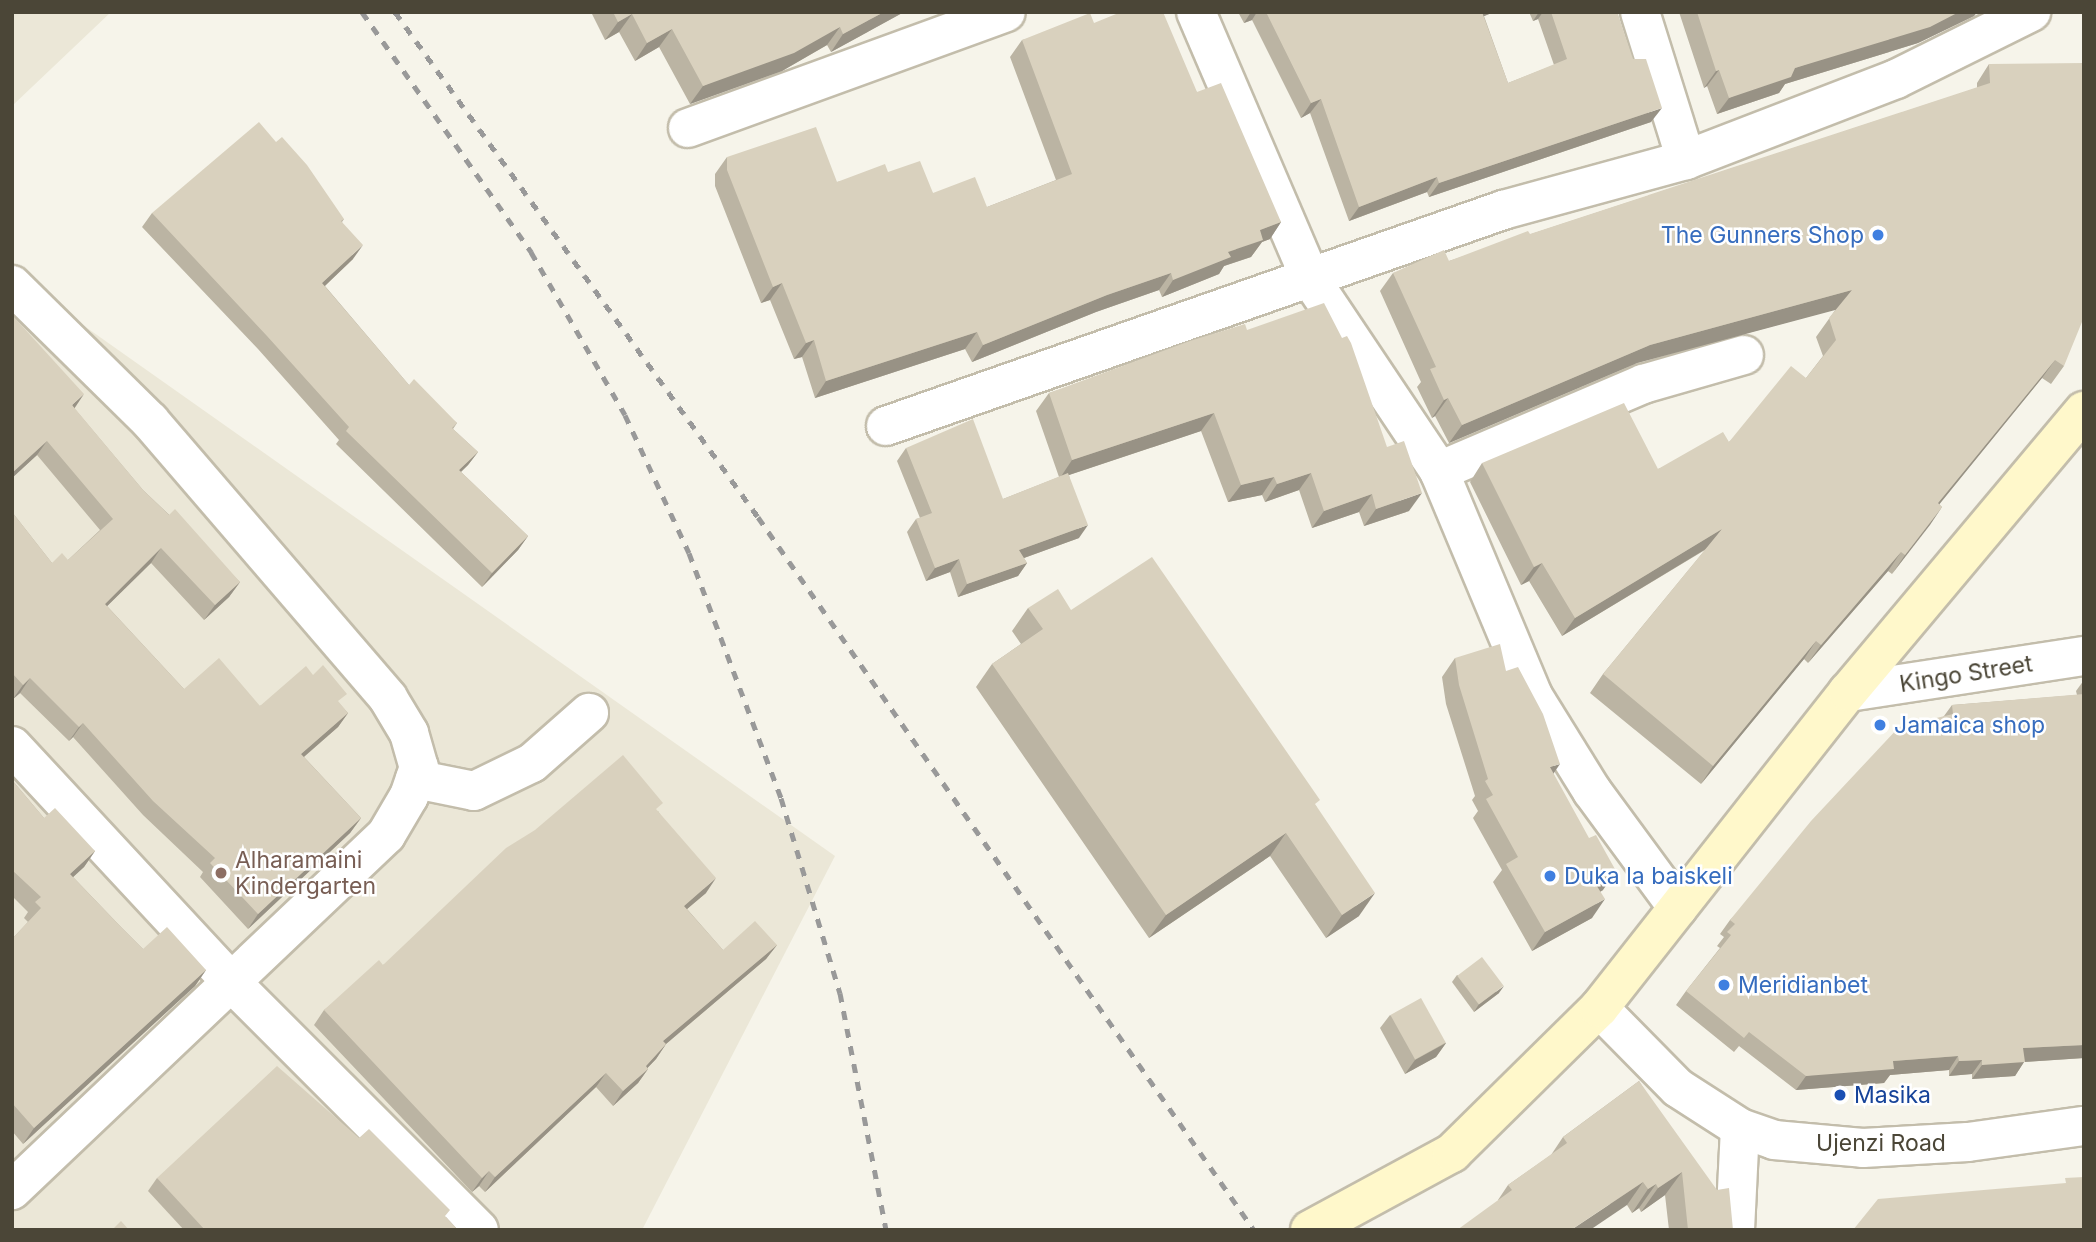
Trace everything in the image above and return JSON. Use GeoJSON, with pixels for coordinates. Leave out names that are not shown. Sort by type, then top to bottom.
{"type":"FeatureCollection","features":[{"type":"Feature","properties":{"kind":"main road"},"geometry":{"type":"LineString","coordinates":[[1321,1227],[1452,1153],[1599,1008],[1848,692],[2084,411]]}},
{"type":"Feature","properties":{"kind":"street"},"geometry":{"type":"LineString","coordinates":[[688,128],[1006,12]]}},
{"type":"Feature","properties":{"kind":"street"},"geometry":{"type":"LineString","coordinates":[[1196,12],[1310,278],[1439,471],[1533,696],[1592,791],[1678,908]]}},
{"type":"Feature","properties":{"kind":"street"},"geometry":{"type":"LineString","coordinates":[[1640,12],[1686,160]]}},
{"type":"Feature","properties":{"kind":"street"},"geometry":{"type":"LineString","coordinates":[[886,426],[1503,210],[1686,160],[1896,79],[2031,12]]}},
{"type":"Feature","properties":{"kind":"street"},"geometry":{"type":"LineString","coordinates":[[12,285],[150,421],[388,698],[409,733],[419,767],[386,835],[14,1186]]}},
{"type":"Feature","properties":{"kind":"street"},"geometry":{"type":"LineString","coordinates":[[1439,471],[1643,384],[1744,355]]}},
{"type":"Feature","properties":{"kind":"street","name":"Kingo Street"},"geometry":{"type":"LineString","coordinates":[[1848,692],[2084,656]]}},
{"type":"Feature","properties":{"kind":"street"},"geometry":{"type":"LineString","coordinates":[[415,779],[474,791],[532,763],[589,713]]}},
{"type":"Feature","properties":{"kind":"street"},"geometry":{"type":"LineString","coordinates":[[12,746],[232,983],[479,1230]]}},
{"type":"Feature","properties":{"kind":"street","name":"Ujenzi Road"},"geometry":{"type":"LineString","coordinates":[[1599,1008],[1678,1088],[1740,1128],[1774,1140],[1863,1148],[1968,1142],[2084,1126]]}},
{"type":"Feature","properties":{"kind":"street"},"geometry":{"type":"LineString","coordinates":[[1735,1230],[1740,1128]]}},
{"type":"Feature","properties":{"kind":"shaded area"},"geometry":{"type":"Polygon","coordinates":[[[12,12],[111,12],[12,106],[12,12]]]}},
{"type":"Feature","properties":{"kind":"shaded area"},"geometry":{"type":"Polygon","coordinates":[[[12,275],[835,856],[642,1230],[12,1230],[12,275]]]}},
{"type":"Feature","properties":{"kind":"building"},"geometry":{"type":"Polygon","coordinates":[[[613,12],[884,12],[843,34],[840,27],[794,53],[703,86],[672,29],[647,43],[632,14],[618,22],[613,12]]]}},
{"type":"Feature","properties":{"kind":"building"},"geometry":{"type":"Polygon","coordinates":[[[1121,12],[1163,12],[1197,92],[1221,83],[1281,222],[1260,230],[1263,240],[1228,252],[1231,257],[1173,280],[1171,273],[1107,295],[983,345],[977,332],[826,381],[814,340],[806,343],[782,283],[773,287],[727,170],[727,157],[816,127],[837,182],[885,164],[888,172],[920,161],[933,193],[975,177],[987,207],[1072,174],[1022,40],[1090,13],[1094,23],[1121,12]]]}},
{"type":"Feature","properties":{"kind":"building"},"geometry":{"type":"Polygon","coordinates":[[[1266,12],[1482,12],[1508,83],[1567,59],[1551,12],[1617,12],[1633,59],[1646,59],[1662,108],[1439,183],[1437,177],[1359,207],[1321,99],[1311,103],[1266,12]]]}},
{"type":"Feature","properties":{"kind":"building"},"geometry":{"type":"Polygon","coordinates":[[[1697,12],[1959,12],[1930,27],[1795,68],[1791,77],[1729,98],[1719,70],[1716,71],[1697,12]]]}},
{"type":"Feature","properties":{"kind":"building"},"geometry":{"type":"Polygon","coordinates":[[[2084,63],[2084,317],[2064,366],[2055,360],[1938,503],[1942,507],[1905,555],[1901,552],[1821,645],[1816,641],[1713,766],[1603,674],[1722,529],[1575,618],[1542,563],[1534,567],[1482,463],[1624,403],[1658,469],[1723,432],[1729,442],[1791,366],[1806,378],[1836,340],[1829,318],[1852,290],[1650,345],[1462,425],[1448,398],[1444,400],[1430,369],[1436,367],[1393,273],[1444,250],[1449,261],[1528,231],[1530,234],[1990,83],[1989,64],[2084,63]]]}},
{"type":"Feature","properties":{"kind":"building"},"geometry":{"type":"Polygon","coordinates":[[[259,122],[276,142],[282,137],[307,165],[344,219],[341,221],[363,245],[322,283],[409,385],[414,379],[457,423],[452,428],[478,452],[459,470],[528,536],[492,573],[346,431],[349,427],[152,213],[259,122]]]}},
{"type":"Feature","properties":{"kind":"building"},"geometry":{"type":"Polygon","coordinates":[[[1324,303],[1342,338],[1347,336],[1351,343],[1387,447],[1404,441],[1422,493],[1376,509],[1372,494],[1324,511],[1311,473],[1277,484],[1274,477],[1241,485],[1214,413],[1072,460],[1049,393],[1190,341],[1245,324],[1247,330],[1324,303]]]}},
{"type":"Feature","properties":{"kind":"building"},"geometry":{"type":"Polygon","coordinates":[[[12,315],[84,394],[72,405],[143,490],[169,515],[175,509],[240,582],[215,605],[161,548],[105,604],[184,689],[219,658],[260,706],[306,666],[313,675],[323,665],[347,694],[338,701],[348,713],[301,754],[361,818],[258,914],[210,863],[215,858],[153,801],[83,723],[79,727],[30,678],[23,685],[12,673],[12,512],[52,563],[62,553],[68,560],[113,519],[47,441],[12,473],[12,315]]]}},
{"type":"Feature","properties":{"kind":"building"},"geometry":{"type":"Polygon","coordinates":[[[973,419],[1003,499],[1068,473],[1088,525],[1019,550],[1027,563],[967,584],[959,559],[935,568],[916,519],[932,513],[906,448],[973,419]]]}},
{"type":"Feature","properties":{"kind":"building"},"geometry":{"type":"Polygon","coordinates":[[[1152,557],[1320,800],[1315,804],[1375,893],[1342,915],[1286,833],[1166,915],[992,664],[1043,629],[1028,608],[1058,589],[1071,610],[1152,557]]]}},
{"type":"Feature","properties":{"kind":"building"},"geometry":{"type":"Polygon","coordinates":[[[1500,644],[1506,671],[1518,667],[1543,714],[1560,764],[1550,767],[1589,838],[1596,835],[1616,871],[1595,883],[1605,899],[1545,932],[1506,864],[1518,857],[1486,799],[1493,795],[1485,781],[1488,779],[1459,685],[1455,658],[1500,644]]]}},
{"type":"Feature","properties":{"kind":"building"},"geometry":{"type":"Polygon","coordinates":[[[2084,694],[2084,1045],[2023,1048],[2025,1062],[1982,1065],[1982,1060],[1959,1061],[1958,1056],[1893,1061],[1894,1069],[1806,1076],[1749,1032],[1744,1038],[1686,991],[1731,935],[1727,932],[1735,924],[1730,920],[1811,821],[1899,727],[1953,714],[1952,705],[2084,694]]]}},
{"type":"Feature","properties":{"kind":"building"},"geometry":{"type":"Polygon","coordinates":[[[623,755],[663,803],[656,809],[716,878],[684,906],[723,950],[755,921],[777,945],[663,1041],[666,1044],[646,1066],[648,1069],[623,1091],[606,1073],[495,1177],[489,1171],[482,1178],[324,1010],[379,960],[383,965],[506,848],[535,830],[623,755]]]}},
{"type":"Feature","properties":{"kind":"building"},"geometry":{"type":"Polygon","coordinates":[[[12,780],[44,818],[55,808],[95,851],[70,874],[143,949],[167,927],[206,970],[34,1128],[12,1103],[12,939],[41,908],[35,902],[41,897],[12,870],[12,780]]]}},
{"type":"Feature","properties":{"kind":"building"},"geometry":{"type":"Polygon","coordinates":[[[1482,957],[1504,986],[1479,1004],[1457,976],[1482,957]]]}},
{"type":"Feature","properties":{"kind":"building"},"geometry":{"type":"Polygon","coordinates":[[[1421,998],[1446,1043],[1415,1060],[1390,1015],[1421,998]]]}},
{"type":"Feature","properties":{"kind":"building"},"geometry":{"type":"Polygon","coordinates":[[[277,1066],[359,1138],[369,1129],[450,1210],[445,1216],[458,1230],[205,1230],[157,1178],[277,1066]]]}},
{"type":"Feature","properties":{"kind":"building"},"geometry":{"type":"Polygon","coordinates":[[[1639,1081],[1717,1190],[1729,1188],[1733,1230],[1688,1230],[1682,1172],[1658,1188],[1656,1184],[1648,1189],[1643,1182],[1571,1230],[1457,1230],[1512,1190],[1508,1185],[1567,1143],[1563,1137],[1639,1081]]]}},
{"type":"Feature","properties":{"kind":"building"},"geometry":{"type":"Polygon","coordinates":[[[2084,1177],[2084,1230],[1853,1230],[1878,1199],[2066,1183],[2065,1178],[2084,1177]]]}},
{"type":"Feature","properties":{"kind":"building"},"geometry":{"type":"Polygon","coordinates":[[[121,1221],[129,1230],[112,1230],[121,1221]]]}},
{"type":"Feature","properties":{"kind":"railway"},"geometry":{"type":"LineString","coordinates":[[362,12],[531,252],[625,415],[689,553],[781,798],[840,993],[886,1230]]}},
{"type":"Feature","properties":{"kind":"railway"},"geometry":{"type":"LineString","coordinates":[[395,12],[758,517],[1254,1230]]}},
{"type":"Feature","properties":{"kind":"place","name":"The Gunners Shop"},"geometry":{"type":"Point","coordinates":[1878,235]}},
{"type":"Feature","properties":{"kind":"place","name":"Jamaica shop"},"geometry":{"type":"Point","coordinates":[1880,725]}},
{"type":"Feature","properties":{"kind":"place","name":"Alharamaini Kindergarten"},"geometry":{"type":"Point","coordinates":[221,873]}},
{"type":"Feature","properties":{"kind":"place","name":"Duka la baiskeli"},"geometry":{"type":"Point","coordinates":[1550,876]}},
{"type":"Feature","properties":{"kind":"place","name":"Meridianbet"},"geometry":{"type":"Point","coordinates":[1724,985]}},
{"type":"Feature","properties":{"kind":"place","name":"Masika"},"geometry":{"type":"Point","coordinates":[1840,1095]}}]}
